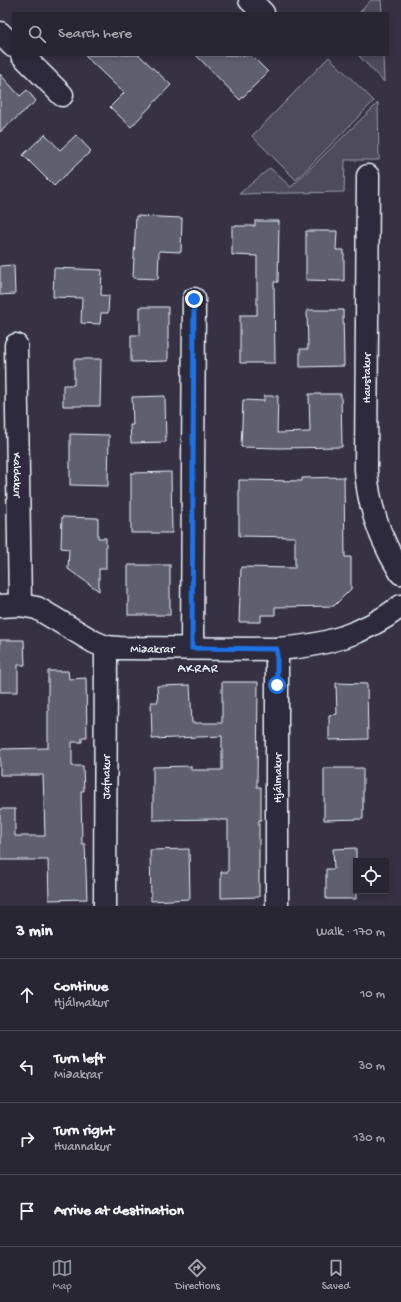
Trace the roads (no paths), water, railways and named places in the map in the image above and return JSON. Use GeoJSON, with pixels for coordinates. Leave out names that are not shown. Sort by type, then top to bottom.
{"type":"FeatureCollection","features":[{"type":"Feature","properties":{"kind":"street"},"geometry":{"type":"LineString","coordinates":[[250,0],[262,12]]}},
{"type":"Feature","properties":{"kind":"street"},"geometry":{"type":"LineString","coordinates":[[0,33],[12,45]]}},
{"type":"Feature","properties":{"kind":"street"},"geometry":{"type":"LineString","coordinates":[[23,56],[62,95]]}},
{"type":"Feature","properties":{"kind":"street","name":"Haustakur"},"geometry":{"type":"LineString","coordinates":[[368,176],[366,487],[371,508],[385,545],[401,573]]}},
{"type":"Feature","properties":{"kind":"street"},"geometry":{"type":"LineString","coordinates":[[192,648],[194,299]]}},
{"type":"Feature","properties":{"kind":"street","name":"Kaldakur"},"geometry":{"type":"LineString","coordinates":[[10,605],[16,345]]}},
{"type":"Feature","properties":{"kind":"street","name":"Miðakrar"},"geometry":{"type":"LineString","coordinates":[[10,605],[37,608],[94,642],[106,647],[277,649],[324,643],[355,633],[375,624],[401,606]]}},
{"type":"Feature","properties":{"kind":"street","name":"Jafnakur"},"geometry":{"type":"LineString","coordinates":[[105,906],[106,647]]}},
{"type":"Feature","properties":{"kind":"street","name":"Hjálmakur"},"geometry":{"type":"LineString","coordinates":[[277,649],[277,906]]}},
{"type":"Feature","properties":{"kind":"district","name":"AKRAR"},"geometry":{"type":"Point","coordinates":[198,667]}}]}
